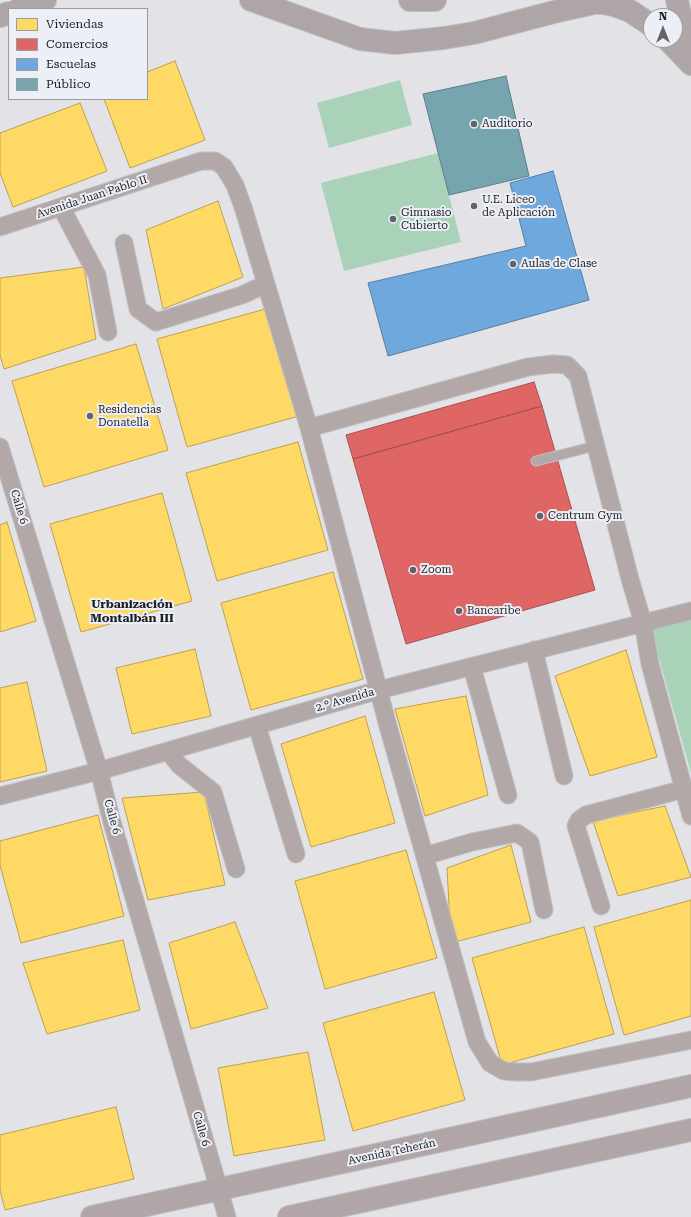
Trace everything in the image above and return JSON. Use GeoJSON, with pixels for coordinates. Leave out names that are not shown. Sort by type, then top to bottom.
{"type":"FeatureCollection","features":[{"type":"Feature","properties":{"kind":"highway"},"geometry":{"type":"LineString","coordinates":[[22,8],[45,0]]}},
{"type":"Feature","properties":{"kind":"highway"},"geometry":{"type":"LineString","coordinates":[[251,0],[360,39],[395,43],[474,33],[594,3],[602,3],[626,10],[643,21]]}},
{"type":"Feature","properties":{"kind":"highway"},"geometry":{"type":"LineString","coordinates":[[410,0],[435,0]]}},
{"type":"Feature","properties":{"kind":"highway"},"geometry":{"type":"LineString","coordinates":[[676,48],[691,64]]}},
{"type":"Feature","properties":{"kind":"main road"},"geometry":{"type":"LineString","coordinates":[[677,0],[691,61]]}},
{"type":"Feature","properties":{"kind":"main road","name":"Avenida Teherán"},"geometry":{"type":"LineString","coordinates":[[92,1217],[691,1086]]}},
{"type":"Feature","properties":{"kind":"main road"},"geometry":{"type":"LineString","coordinates":[[289,1217],[691,1130]]}},
{"type":"Feature","properties":{"kind":"street","name":"Avenida Juan Pablo II"},"geometry":{"type":"LineString","coordinates":[[0,227],[184,168],[201,161],[215,161],[224,167],[235,185],[244,210],[308,428],[476,1042],[490,1063],[504,1071],[531,1072],[691,1040]]}},
{"type":"Feature","properties":{"kind":"street"},"geometry":{"type":"LineString","coordinates":[[60,208],[97,275],[108,332]]}},
{"type":"Feature","properties":{"kind":"street"},"geometry":{"type":"LineString","coordinates":[[124,243],[138,309],[156,322],[242,295],[266,284]]}},
{"type":"Feature","properties":{"kind":"street"},"geometry":{"type":"LineString","coordinates":[[308,428],[528,367],[553,364],[567,365],[578,376],[595,446],[643,623],[650,664],[691,816]]}},
{"type":"Feature","properties":{"kind":"street","name":"Calle 6"},"geometry":{"type":"LineString","coordinates":[[0,447],[99,771],[112,822],[227,1217]]}},
{"type":"Feature","properties":{"kind":"street","name":"2.° Avenida"},"geometry":{"type":"LineString","coordinates":[[0,796],[99,771],[379,690],[691,611]]}},
{"type":"Feature","properties":{"kind":"street"},"geometry":{"type":"LineString","coordinates":[[534,650],[564,776]]}},
{"type":"Feature","properties":{"kind":"street"},"geometry":{"type":"LineString","coordinates":[[472,667],[508,795]]}},
{"type":"Feature","properties":{"kind":"street"},"geometry":{"type":"LineString","coordinates":[[257,726],[296,854]]}},
{"type":"Feature","properties":{"kind":"street"},"geometry":{"type":"LineString","coordinates":[[168,751],[179,765],[213,792],[236,869]]}},
{"type":"Feature","properties":{"kind":"street"},"geometry":{"type":"LineString","coordinates":[[600,906],[576,826],[579,820],[586,815],[684,789]]}},
{"type":"Feature","properties":{"kind":"street"},"geometry":{"type":"LineString","coordinates":[[425,856],[472,842],[517,833],[530,842],[544,910]]}},
{"type":"Feature","properties":{"kind":"lane"},"geometry":{"type":"LineString","coordinates":[[536,461],[595,446]]}},
{"type":"Feature","properties":{"kind":"green space"},"geometry":{"type":"Polygon","coordinates":[[[400,80],[412,125],[329,148],[317,103],[400,80]]]}},
{"type":"Feature","properties":{"kind":"green space","name":"Gimnasio Cubierto"},"geometry":{"type":"Polygon","coordinates":[[[438,153],[461,242],[344,271],[321,183],[438,153]]]}},
{"type":"Feature","properties":{"kind":"green space"},"geometry":{"type":"Polygon","coordinates":[[[691,620],[691,773],[651,630],[691,620]]]}},
{"type":"Feature","properties":{"kind":"building: Viviendas"},"geometry":{"type":"Polygon","coordinates":[[[175,61],[205,140],[130,168],[104,100],[148,100],[148,72],[175,61]]]}},
{"type":"Feature","properties":{"kind":"building: Viviendas"},"geometry":{"type":"Polygon","coordinates":[[[80,103],[107,171],[13,207],[0,173],[0,133],[80,103]]]}},
{"type":"Feature","properties":{"kind":"building: Viviendas"},"geometry":{"type":"Polygon","coordinates":[[[218,201],[243,277],[163,309],[146,230],[218,201]]]}},
{"type":"Feature","properties":{"kind":"building: Viviendas"},"geometry":{"type":"Polygon","coordinates":[[[84,267],[96,339],[4,369],[0,355],[0,278],[84,267]]]}},
{"type":"Feature","properties":{"kind":"building: Viviendas"},"geometry":{"type":"Polygon","coordinates":[[[269,308],[299,416],[187,447],[157,339],[269,308]]]}},
{"type":"Feature","properties":{"kind":"building: Viviendas","name":"Residencias Donatella"},"geometry":{"type":"Polygon","coordinates":[[[136,344],[168,450],[44,487],[12,381],[136,344]]]}},
{"type":"Feature","properties":{"kind":"building: Viviendas"},"geometry":{"type":"Polygon","coordinates":[[[298,442],[328,550],[217,581],[186,473],[298,442]]]}},
{"type":"Feature","properties":{"kind":"building: Viviendas"},"geometry":{"type":"Polygon","coordinates":[[[162,493],[192,601],[81,632],[50,524],[162,493]]]}},
{"type":"Feature","properties":{"kind":"building: Viviendas"},"geometry":{"type":"Polygon","coordinates":[[[7,522],[36,621],[0,632],[0,525],[7,522]]]}},
{"type":"Feature","properties":{"kind":"building: Viviendas"},"geometry":{"type":"Polygon","coordinates":[[[333,572],[363,679],[251,710],[221,603],[333,572]]]}},
{"type":"Feature","properties":{"kind":"building: Viviendas"},"geometry":{"type":"Polygon","coordinates":[[[195,649],[211,716],[132,734],[116,668],[195,649]]]}},
{"type":"Feature","properties":{"kind":"building: Viviendas"},"geometry":{"type":"Polygon","coordinates":[[[626,650],[657,757],[590,776],[555,676],[626,650]]]}},
{"type":"Feature","properties":{"kind":"building: Viviendas"},"geometry":{"type":"Polygon","coordinates":[[[27,682],[47,771],[0,782],[0,688],[27,682]]]}},
{"type":"Feature","properties":{"kind":"building: Viviendas"},"geometry":{"type":"Polygon","coordinates":[[[466,696],[488,795],[425,816],[395,709],[466,696]]]}},
{"type":"Feature","properties":{"kind":"building: Viviendas"},"geometry":{"type":"Polygon","coordinates":[[[365,716],[395,823],[311,847],[281,744],[365,716]]]}},
{"type":"Feature","properties":{"kind":"building: Viviendas"},"geometry":{"type":"Polygon","coordinates":[[[204,792],[225,885],[148,900],[122,798],[204,792]]]}},
{"type":"Feature","properties":{"kind":"building: Viviendas"},"geometry":{"type":"Polygon","coordinates":[[[665,806],[691,877],[618,896],[593,821],[665,806]]]}},
{"type":"Feature","properties":{"kind":"building: Viviendas"},"geometry":{"type":"Polygon","coordinates":[[[98,815],[124,916],[21,943],[0,865],[0,841],[98,815]]]}},
{"type":"Feature","properties":{"kind":"building: Viviendas"},"geometry":{"type":"Polygon","coordinates":[[[511,845],[531,922],[451,943],[447,868],[511,845]]]}},
{"type":"Feature","properties":{"kind":"building: Viviendas"},"geometry":{"type":"Polygon","coordinates":[[[406,850],[437,958],[325,989],[295,881],[406,850]]]}},
{"type":"Feature","properties":{"kind":"building: Viviendas"},"geometry":{"type":"Polygon","coordinates":[[[691,900],[691,1016],[624,1035],[594,927],[691,900]]]}},
{"type":"Feature","properties":{"kind":"building: Viviendas"},"geometry":{"type":"Polygon","coordinates":[[[235,922],[268,1008],[191,1029],[169,943],[235,922]]]}},
{"type":"Feature","properties":{"kind":"building: Viviendas"},"geometry":{"type":"Polygon","coordinates":[[[584,927],[614,1034],[502,1065],[472,958],[584,927]]]}},
{"type":"Feature","properties":{"kind":"building: Viviendas"},"geometry":{"type":"Polygon","coordinates":[[[123,940],[140,1010],[47,1034],[23,963],[123,940]]]}},
{"type":"Feature","properties":{"kind":"building: Viviendas"},"geometry":{"type":"Polygon","coordinates":[[[434,992],[465,1100],[353,1131],[323,1023],[434,992]]]}},
{"type":"Feature","properties":{"kind":"building: Viviendas"},"geometry":{"type":"Polygon","coordinates":[[[308,1052],[325,1140],[234,1156],[218,1068],[308,1052]]]}},
{"type":"Feature","properties":{"kind":"building: Viviendas"},"geometry":{"type":"Polygon","coordinates":[[[116,1107],[134,1179],[5,1210],[0,1190],[0,1135],[116,1107]]]}},
{"type":"Feature","properties":{"kind":"building: Comercios"},"geometry":{"type":"Polygon","coordinates":[[[534,382],[542,406],[353,459],[346,435],[534,382]]]}},
{"type":"Feature","properties":{"kind":"building: Comercios"},"geometry":{"type":"Polygon","coordinates":[[[542,406],[595,590],[406,644],[353,459],[542,406]]]}},
{"type":"Feature","properties":{"kind":"building: Escuelas","name":"Aulas de Clase"},"geometry":{"type":"Polygon","coordinates":[[[553,171],[589,300],[388,356],[368,283],[526,246],[510,183],[553,171]]]}},
{"type":"Feature","properties":{"kind":"building: Público","name":"Auditorio"},"geometry":{"type":"Polygon","coordinates":[[[506,76],[529,176],[449,195],[423,94],[506,76]]]}},
{"type":"Feature","properties":{"kind":"place","name":"Auditorio"},"geometry":{"type":"Point","coordinates":[474,124]}},
{"type":"Feature","properties":{"kind":"place","name":"U.E. Liceo de Aplicación"},"geometry":{"type":"Point","coordinates":[474,206]}},
{"type":"Feature","properties":{"kind":"place","name":"Gimnasio Cubierto"},"geometry":{"type":"Point","coordinates":[393,219]}},
{"type":"Feature","properties":{"kind":"place","name":"Aulas de Clase"},"geometry":{"type":"Point","coordinates":[513,264]}},
{"type":"Feature","properties":{"kind":"place","name":"Residencias Donatella"},"geometry":{"type":"Point","coordinates":[90,416]}},
{"type":"Feature","properties":{"kind":"place","name":"Centrum Gym"},"geometry":{"type":"Point","coordinates":[540,516]}},
{"type":"Feature","properties":{"kind":"place","name":"Zoom"},"geometry":{"type":"Point","coordinates":[413,570]}},
{"type":"Feature","properties":{"kind":"place","name":"Bancaribe"},"geometry":{"type":"Point","coordinates":[459,611]}},
{"type":"Feature","properties":{"kind":"district","name":"Urbanización Montalbán III"},"geometry":{"type":"Point","coordinates":[132,611]}}]}
